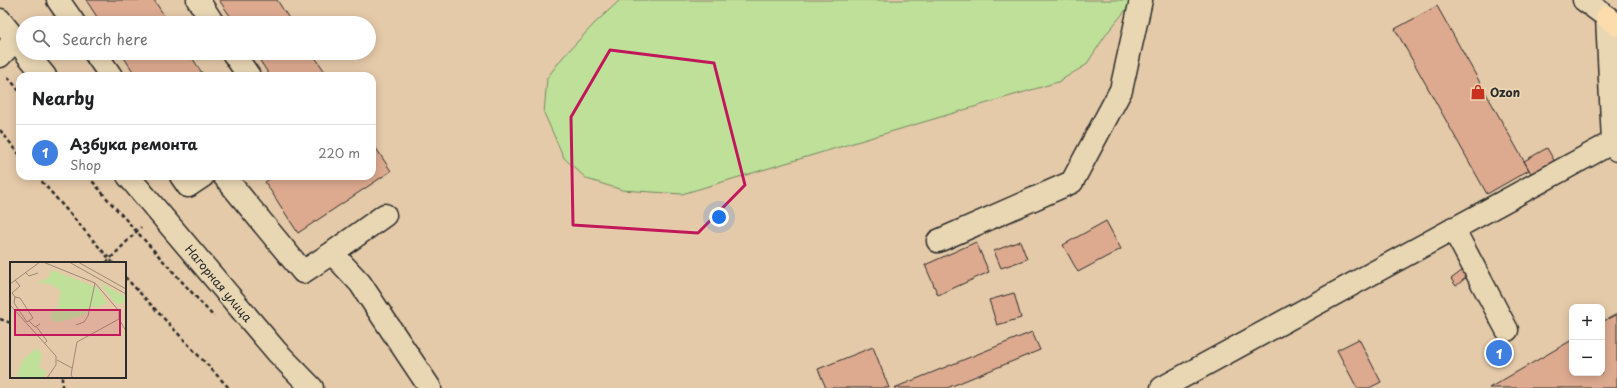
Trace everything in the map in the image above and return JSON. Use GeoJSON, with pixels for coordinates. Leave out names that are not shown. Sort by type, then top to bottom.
{"type":"FeatureCollection","features":[{"type":"Feature","properties":{"kind":"street"},"geometry":{"type":"LineString","coordinates":[[58,0],[69,16]]}},
{"type":"Feature","properties":{"kind":"street"},"geometry":{"type":"LineString","coordinates":[[198,0],[208,16]]}},
{"type":"Feature","properties":{"kind":"street"},"geometry":{"type":"LineString","coordinates":[[938,241],[1072,182],[1121,90],[1141,0]]}},
{"type":"Feature","properties":{"kind":"street"},"geometry":{"type":"LineString","coordinates":[[1162,388],[1453,228],[1615,146],[1614,17],[1584,0]]}},
{"type":"Feature","properties":{"kind":"street"},"geometry":{"type":"LineString","coordinates":[[0,20],[16,40]]}},
{"type":"Feature","properties":{"kind":"street"},"geometry":{"type":"LineString","coordinates":[[2,65],[16,52]]}},
{"type":"Feature","properties":{"kind":"street"},"geometry":{"type":"LineString","coordinates":[[32,60],[42,72]]}},
{"type":"Feature","properties":{"kind":"street"},"geometry":{"type":"LineString","coordinates":[[100,60],[108,72]]}},
{"type":"Feature","properties":{"kind":"street"},"geometry":{"type":"LineString","coordinates":[[238,60],[246,72]]}},
{"type":"Feature","properties":{"kind":"street","name":"Нагорная улица"},"geometry":{"type":"LineString","coordinates":[[131,180],[277,352],[312,388]]}},
{"type":"Feature","properties":{"kind":"street"},"geometry":{"type":"LineString","coordinates":[[184,180],[188,186],[197,180]]}},
{"type":"Feature","properties":{"kind":"street"},"geometry":{"type":"LineString","coordinates":[[227,180],[303,272],[385,215]]}},
{"type":"Feature","properties":{"kind":"street"},"geometry":{"type":"LineString","coordinates":[[1453,228],[1507,330]]}},
{"type":"Feature","properties":{"kind":"street"},"geometry":{"type":"LineString","coordinates":[[332,253],[360,283],[430,388]]}},
{"type":"Feature","properties":{"kind":"path"},"geometry":{"type":"LineString","coordinates":[[2,65],[16,86]]}},
{"type":"Feature","properties":{"kind":"path"},"geometry":{"type":"LineString","coordinates":[[0,130],[16,150]]}},
{"type":"Feature","properties":{"kind":"path"},"geometry":{"type":"LineString","coordinates":[[40,180],[112,262]]}},
{"type":"Feature","properties":{"kind":"path"},"geometry":{"type":"LineString","coordinates":[[91,180],[216,318]]}},
{"type":"Feature","properties":{"kind":"path"},"geometry":{"type":"LineString","coordinates":[[107,262],[157,211]]}},
{"type":"Feature","properties":{"kind":"path"},"geometry":{"type":"LineString","coordinates":[[126,278],[229,388]]}},
{"type":"Feature","properties":{"kind":"path"},"geometry":{"type":"LineString","coordinates":[[0,319],[10,323]]}},
{"type":"Feature","properties":{"kind":"highlighted area"},"geometry":{"type":"Polygon","coordinates":[[[610,50],[714,63],[745,185],[698,233],[573,225],[571,117],[610,50]]]}},
{"type":"Feature","properties":{"kind":"green space"},"geometry":{"type":"Polygon","coordinates":[[[620,0],[1134,0],[1107,33],[1086,65],[1058,82],[682,194],[622,190],[587,179],[564,158],[544,113],[547,78],[563,57],[595,23],[620,0]]]}},
{"type":"Feature","properties":{"kind":"building"},"geometry":{"type":"Polygon","coordinates":[[[86,0],[154,0],[164,16],[96,16],[86,0]]]}},
{"type":"Feature","properties":{"kind":"building"},"geometry":{"type":"Polygon","coordinates":[[[219,0],[277,0],[287,16],[230,16],[219,0]]]}},
{"type":"Feature","properties":{"kind":"building"},"geometry":{"type":"Polygon","coordinates":[[[1437,6],[1529,170],[1487,194],[1395,29],[1437,6]]]}},
{"type":"Feature","properties":{"kind":"building"},"geometry":{"type":"Polygon","coordinates":[[[126,60],[194,60],[201,72],[133,72],[126,60]]]}},
{"type":"Feature","properties":{"kind":"building"},"geometry":{"type":"Polygon","coordinates":[[[260,60],[317,60],[325,72],[267,72],[260,60]]]}},
{"type":"Feature","properties":{"kind":"building"},"geometry":{"type":"Polygon","coordinates":[[[376,148],[391,171],[298,233],[265,182],[268,180],[376,180],[376,148]]]}},
{"type":"Feature","properties":{"kind":"building"},"geometry":{"type":"Polygon","coordinates":[[[1547,148],[1556,164],[1533,177],[1524,161],[1547,148]]]}},
{"type":"Feature","properties":{"kind":"building"},"geometry":{"type":"Polygon","coordinates":[[[1106,221],[1121,249],[1078,272],[1063,245],[1106,221]]]}},
{"type":"Feature","properties":{"kind":"building"},"geometry":{"type":"Polygon","coordinates":[[[1020,241],[1027,259],[1001,268],[994,251],[1020,241]]]}},
{"type":"Feature","properties":{"kind":"building"},"geometry":{"type":"Polygon","coordinates":[[[976,242],[989,272],[938,295],[925,265],[976,242]]]}},
{"type":"Feature","properties":{"kind":"building"},"geometry":{"type":"Polygon","coordinates":[[[1463,270],[1468,276],[1456,286],[1451,279],[1463,270]]]}},
{"type":"Feature","properties":{"kind":"building"},"geometry":{"type":"Polygon","coordinates":[[[1014,293],[1021,318],[997,325],[989,300],[1014,293]]]}},
{"type":"Feature","properties":{"kind":"building"},"geometry":{"type":"Polygon","coordinates":[[[1617,314],[1617,388],[1489,388],[1569,342],[1569,376],[1605,376],[1605,320],[1617,314]]]}},
{"type":"Feature","properties":{"kind":"building"},"geometry":{"type":"Polygon","coordinates":[[[1032,332],[1040,350],[947,388],[894,388],[1032,332]]]}},
{"type":"Feature","properties":{"kind":"building"},"geometry":{"type":"Polygon","coordinates":[[[1359,339],[1381,382],[1369,388],[1357,388],[1337,350],[1359,339]]]}},
{"type":"Feature","properties":{"kind":"building"},"geometry":{"type":"Polygon","coordinates":[[[873,347],[889,388],[826,388],[818,369],[873,347]]]}},
{"type":"Feature","properties":{"kind":"place","name":"Ozon"},"geometry":{"type":"Point","coordinates":[1478,92]}},
{"type":"Feature","properties":{"kind":"place","name":"Азбука ремонта"},"geometry":{"type":"Point","coordinates":[1499,353]}}]}
